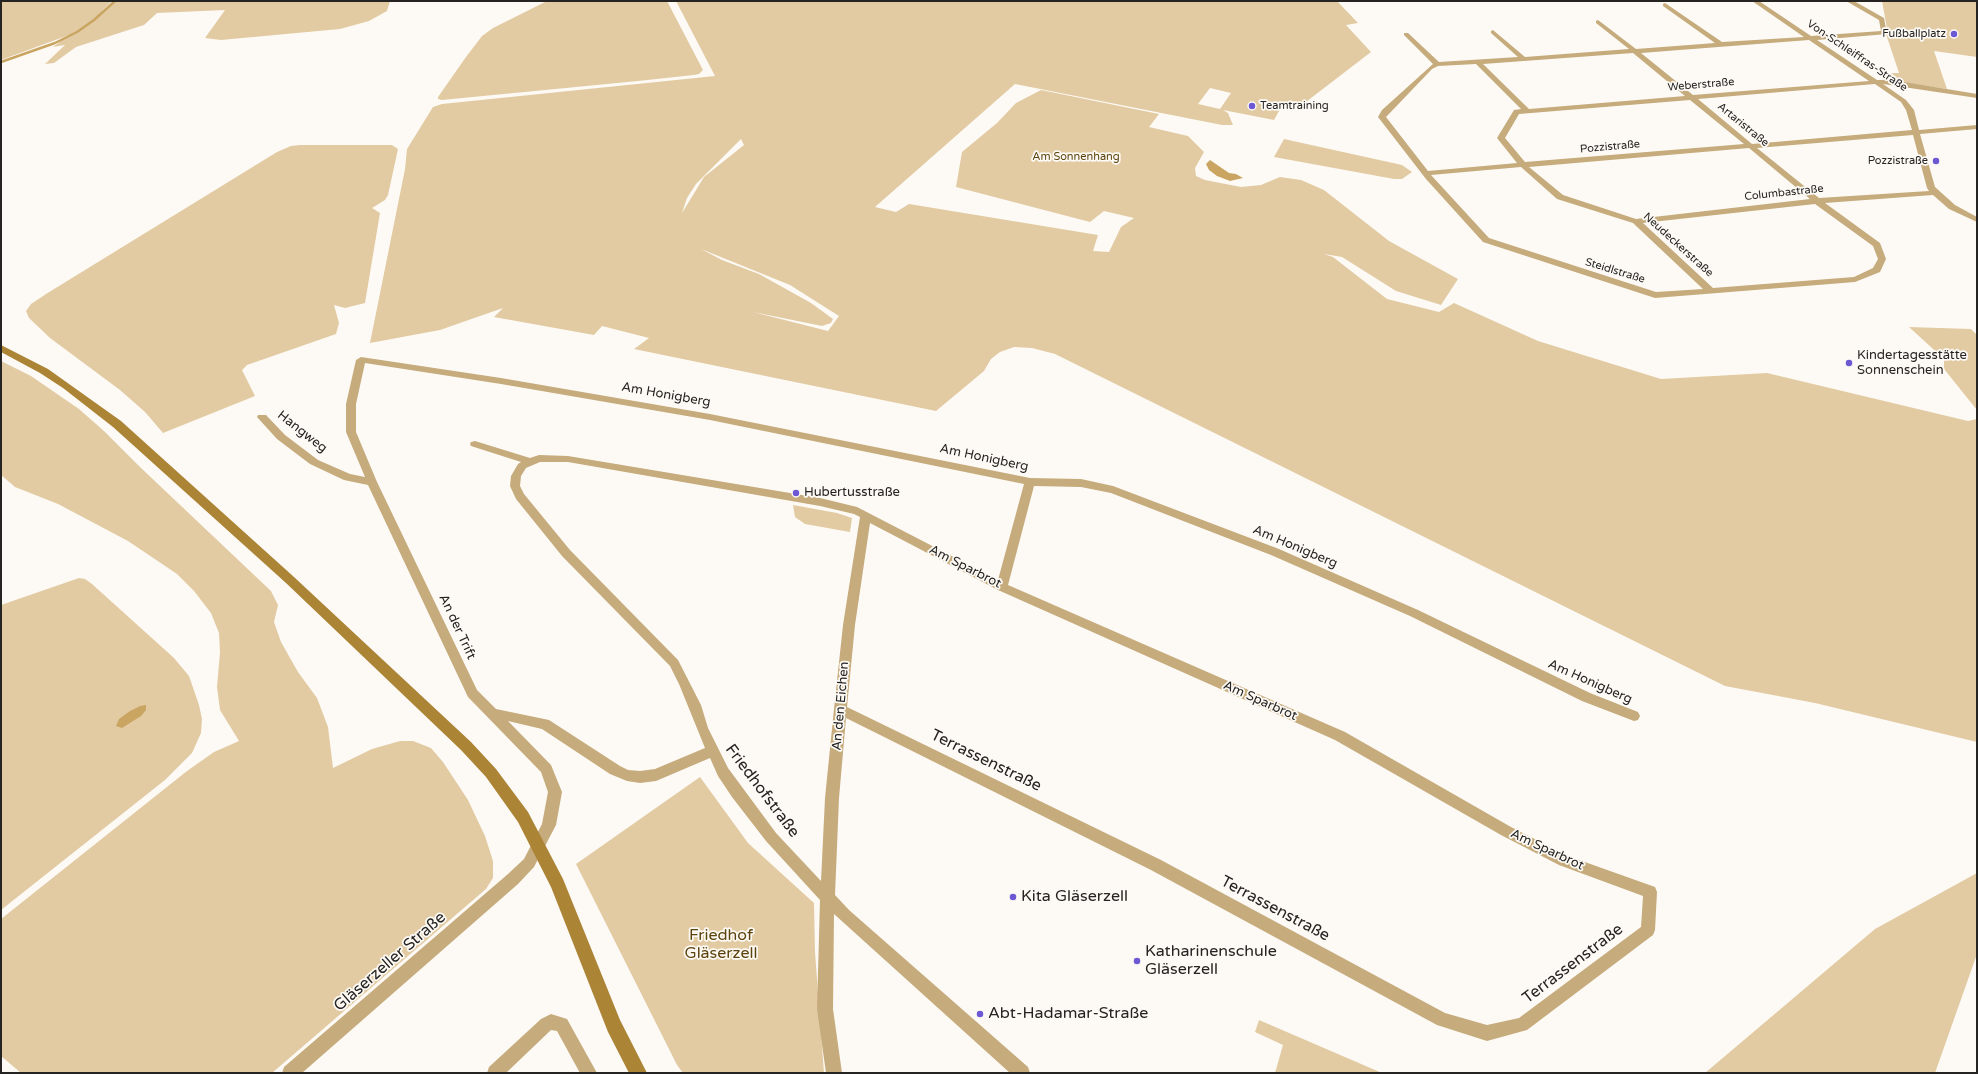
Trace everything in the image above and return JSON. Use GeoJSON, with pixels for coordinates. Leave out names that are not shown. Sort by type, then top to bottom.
{"type":"FeatureCollection","features":[{"type":"Feature","properties":{"kind":"main road"},"geometry":{"type":"LineString","coordinates":[[1,348],[44,371],[67,386],[117,424],[199,500],[290,580],[466,746],[491,773],[523,817],[558,884],[614,1026],[638,1073]]}},
{"type":"Feature","properties":{"kind":"street","name":"Von-Schleiffras-Straße"},"geometry":{"type":"LineString","coordinates":[[1755,1],[1900,97],[1908,105],[1929,183],[1935,193],[1952,207],[1977,220]]}},
{"type":"Feature","properties":{"kind":"street"},"geometry":{"type":"LineString","coordinates":[[1406,34],[1437,64],[1524,59],[1885,32],[1882,19],[1849,1]]}},
{"type":"Feature","properties":{"kind":"street"},"geometry":{"type":"LineString","coordinates":[[1665,4],[1721,44]]}},
{"type":"Feature","properties":{"kind":"street"},"geometry":{"type":"LineString","coordinates":[[1598,22],[1635,51]]}},
{"type":"Feature","properties":{"kind":"street"},"geometry":{"type":"LineString","coordinates":[[1493,32],[1524,59]]}},
{"type":"Feature","properties":{"kind":"street","name":"Artaristraße"},"geometry":{"type":"LineString","coordinates":[[1635,51],[1817,201]]}},
{"type":"Feature","properties":{"kind":"street"},"geometry":{"type":"LineString","coordinates":[[1478,62],[1527,110]]}},
{"type":"Feature","properties":{"kind":"street","name":"Steidlstraße"},"geometry":{"type":"LineString","coordinates":[[1437,64],[1430,68],[1385,112],[1382,117],[1426,173],[1486,240],[1655,294],[1855,279],[1877,270],[1882,259],[1877,245],[1817,201]]}},
{"type":"Feature","properties":{"kind":"street","name":"Weberstraße"},"geometry":{"type":"LineString","coordinates":[[1527,110],[1878,82],[1892,82],[1977,96]]}},
{"type":"Feature","properties":{"kind":"street","name":"Neudeckerstraße"},"geometry":{"type":"LineString","coordinates":[[1527,110],[1516,112],[1501,138],[1523,165],[1551,191],[1560,197],[1636,221],[1711,291]]}},
{"type":"Feature","properties":{"kind":"street","name":"Pozzistraße"},"geometry":{"type":"LineString","coordinates":[[1426,173],[1977,127]]}},
{"type":"Feature","properties":{"kind":"street","name":"Columbastraße"},"geometry":{"type":"LineString","coordinates":[[1636,221],[1817,201],[1935,193]]}},
{"type":"Feature","properties":{"kind":"street","name":"An der Trift"},"geometry":{"type":"LineString","coordinates":[[361,360],[351,404],[351,432],[372,482],[472,693],[546,769],[555,792],[549,825],[529,863],[513,880]]}},
{"type":"Feature","properties":{"kind":"street","name":"Am Honigberg"},"geometry":{"type":"LineString","coordinates":[[361,360],[501,380],[710,417],[1030,482],[1081,483],[1114,490],[1275,552],[1414,614],[1586,697],[1634,716]]}},
{"type":"Feature","properties":{"kind":"street","name":"Hangweg"},"geometry":{"type":"LineString","coordinates":[[262,417],[281,437],[314,462],[348,477],[372,482]]}},
{"type":"Feature","properties":{"kind":"street"},"geometry":{"type":"LineString","coordinates":[[475,444],[529,461]]}},
{"type":"Feature","properties":{"kind":"street"},"geometry":{"type":"LineString","coordinates":[[712,751],[695,705],[674,664],[566,553],[520,496],[515,486],[516,476],[522,466],[529,461],[539,458],[568,459],[840,506],[866,516]]}},
{"type":"Feature","properties":{"kind":"street"},"geometry":{"type":"LineString","coordinates":[[1002,587],[1030,482]]}},
{"type":"Feature","properties":{"kind":"street","name":"Am Sparbrot"},"geometry":{"type":"LineString","coordinates":[[866,516],[1002,587],[1340,736],[1506,831],[1564,861],[1650,892]]}},
{"type":"Feature","properties":{"kind":"street","name":"An den Eichen"},"geometry":{"type":"LineString","coordinates":[[827,897],[832,798],[840,709],[849,625],[866,516]]}},
{"type":"Feature","properties":{"kind":"street","name":"Terrassenstraße"},"geometry":{"type":"LineString","coordinates":[[840,709],[1156,865],[1442,1020],[1487,1033],[1522,1025],[1648,930],[1650,892]]}},
{"type":"Feature","properties":{"kind":"street","name":"Friedhofstraße"},"geometry":{"type":"LineString","coordinates":[[492,714],[546,724],[615,770],[627,775],[640,777],[656,775],[712,751],[737,793],[771,837],[827,897]]}},
{"type":"Feature","properties":{"kind":"street","name":"Gläserzeller Straße"},"geometry":{"type":"LineString","coordinates":[[290,1073],[513,880]]}},
{"type":"Feature","properties":{"kind":"street"},"geometry":{"type":"LineString","coordinates":[[827,897],[825,1009],[834,1073]]}},
{"type":"Feature","properties":{"kind":"street"},"geometry":{"type":"LineString","coordinates":[[827,897],[891,958],[1022,1073]]}},
{"type":"Feature","properties":{"kind":"street"},"geometry":{"type":"LineString","coordinates":[[495,1073],[546,1024],[551,1022],[562,1024],[589,1073]]}},
{"type":"Feature","properties":{"kind":"green space"},"geometry":{"type":"Polygon","coordinates":[[[1,1],[112,1],[100,13],[116,1],[390,1],[387,11],[369,21],[340,29],[221,40],[205,38],[225,10],[157,13],[144,25],[76,47],[54,63],[45,64],[65,45],[53,47],[69,35],[1,60],[1,1]]]}},
{"type":"Feature","properties":{"kind":"green space"},"geometry":{"type":"Polygon","coordinates":[[[547,1],[667,1],[703,70],[699,74],[694,75],[442,100],[438,99],[482,36],[493,28],[547,1]]]}},
{"type":"Feature","properties":{"kind":"green space","name":"Am Sonnenhang"},"geometry":{"type":"Polygon","coordinates":[[[676,1],[1337,1],[1358,23],[1346,25],[1371,52],[1302,105],[1284,102],[1274,120],[1223,110],[1228,113],[1233,125],[1222,125],[1015,84],[875,207],[896,212],[909,204],[1098,235],[1093,251],[1109,252],[1121,227],[1134,218],[1104,211],[1090,222],[956,187],[962,152],[997,123],[1016,103],[1041,90],[1159,114],[1149,127],[1188,136],[1204,152],[1195,168],[1196,176],[1205,180],[1241,187],[1261,185],[1280,177],[1301,180],[1324,190],[1389,241],[1458,279],[1441,305],[1396,291],[1342,257],[1324,254],[1333,257],[1387,299],[1439,312],[1454,303],[1538,341],[1661,379],[1767,373],[1968,421],[1977,419],[1977,742],[1815,703],[1725,686],[1055,354],[1032,348],[1014,347],[1000,352],[991,359],[984,371],[936,411],[634,349],[649,338],[602,326],[594,335],[494,317],[503,308],[440,330],[370,343],[405,169],[407,149],[433,107],[442,104],[715,76],[676,1]],[[1210,88],[1198,104],[1220,109],[1231,93],[1210,88]],[[741,139],[696,184],[687,198],[682,213],[704,177],[744,145],[741,139]],[[701,249],[722,260],[759,274],[811,303],[833,319],[831,323],[822,326],[753,312],[828,331],[839,316],[790,285],[701,249]]]}},
{"type":"Feature","properties":{"kind":"green space"},"geometry":{"type":"Polygon","coordinates":[[[1882,1],[1977,1],[1977,57],[1934,51],[1947,89],[1881,79],[1897,78],[1891,73],[1899,73],[1886,34],[1888,34],[1882,1]]]}},
{"type":"Feature","properties":{"kind":"green space"},"geometry":{"type":"Polygon","coordinates":[[[1284,139],[1402,165],[1412,172],[1402,179],[1394,179],[1274,157],[1284,139]]]}},
{"type":"Feature","properties":{"kind":"green space"},"geometry":{"type":"Polygon","coordinates":[[[392,145],[398,149],[388,195],[385,200],[372,208],[380,213],[365,303],[345,308],[334,305],[339,323],[336,334],[247,365],[242,370],[255,396],[163,433],[145,412],[120,390],[50,338],[29,318],[26,311],[31,304],[46,294],[277,152],[291,146],[392,145]]]}},
{"type":"Feature","properties":{"kind":"green space"},"geometry":{"type":"Polygon","coordinates":[[[1909,327],[1971,329],[1977,335],[1977,410],[1944,369],[1944,359],[1909,327]]]}},
{"type":"Feature","properties":{"kind":"green space"},"geometry":{"type":"Polygon","coordinates":[[[1,361],[31,376],[79,409],[104,431],[271,591],[278,605],[274,622],[281,642],[298,672],[317,698],[328,727],[333,768],[372,749],[400,741],[413,741],[431,748],[443,762],[468,800],[485,836],[493,861],[493,878],[486,889],[272,1073],[21,1073],[1,1056],[1,919],[187,771],[214,752],[239,741],[220,710],[217,687],[220,652],[219,633],[211,613],[194,591],[177,574],[128,541],[58,504],[15,487],[1,475],[1,361]]]}},
{"type":"Feature","properties":{"kind":"green space"},"geometry":{"type":"Polygon","coordinates":[[[793,505],[837,513],[852,518],[850,532],[805,524],[795,517],[793,505]]]}},
{"type":"Feature","properties":{"kind":"green space"},"geometry":{"type":"Polygon","coordinates":[[[79,578],[85,579],[92,584],[174,658],[189,676],[202,719],[201,733],[192,753],[165,780],[1,910],[1,605],[79,578]]]}},
{"type":"Feature","properties":{"kind":"green space","name":"Friedhof Gläserzell"},"geometry":{"type":"Polygon","coordinates":[[[700,777],[748,843],[814,903],[815,952],[824,1073],[683,1073],[677,1065],[576,864],[700,777]]]}},
{"type":"Feature","properties":{"kind":"green space"},"geometry":{"type":"Polygon","coordinates":[[[1977,873],[1977,954],[1935,1073],[1705,1073],[1875,929],[1977,873]]]}},
{"type":"Feature","properties":{"kind":"green space"},"geometry":{"type":"Polygon","coordinates":[[[1259,1020],[1382,1073],[1275,1073],[1283,1045],[1255,1032],[1259,1020]]]}},
{"type":"Feature","properties":{"kind":"shaded area"},"geometry":{"type":"Polygon","coordinates":[[[1210,160],[1229,173],[1236,174],[1243,178],[1230,181],[1217,176],[1209,170],[1206,164],[1210,160]]]}},
{"type":"Feature","properties":{"kind":"shaded area"},"geometry":{"type":"Polygon","coordinates":[[[146,705],[146,710],[141,716],[122,728],[116,726],[119,719],[130,711],[146,705]]]}},
{"type":"Feature","properties":{"kind":"waterway"},"geometry":{"type":"LineString","coordinates":[[1,62],[55,43],[77,32],[94,20],[115,1]]}},
{"type":"Feature","properties":{"kind":"place","name":"Fußballplatz"},"geometry":{"type":"Point","coordinates":[1954,34]}},
{"type":"Feature","properties":{"kind":"place","name":"Teamtraining"},"geometry":{"type":"Point","coordinates":[1252,106]}},
{"type":"Feature","properties":{"kind":"place","name":"Pozzistraße"},"geometry":{"type":"Point","coordinates":[1936,161]}},
{"type":"Feature","properties":{"kind":"place","name":"Kindertagesstätte Sonnenschein"},"geometry":{"type":"Point","coordinates":[1849,363]}},
{"type":"Feature","properties":{"kind":"place","name":"Hubertusstraße"},"geometry":{"type":"Point","coordinates":[796,493]}},
{"type":"Feature","properties":{"kind":"place","name":"Kita Gläserzell"},"geometry":{"type":"Point","coordinates":[1013,897]}},
{"type":"Feature","properties":{"kind":"place","name":"Katharinenschule Gläserzell"},"geometry":{"type":"Point","coordinates":[1137,961]}},
{"type":"Feature","properties":{"kind":"place","name":"Abt-Hadamar-Straße"},"geometry":{"type":"Point","coordinates":[980,1014]}}]}
